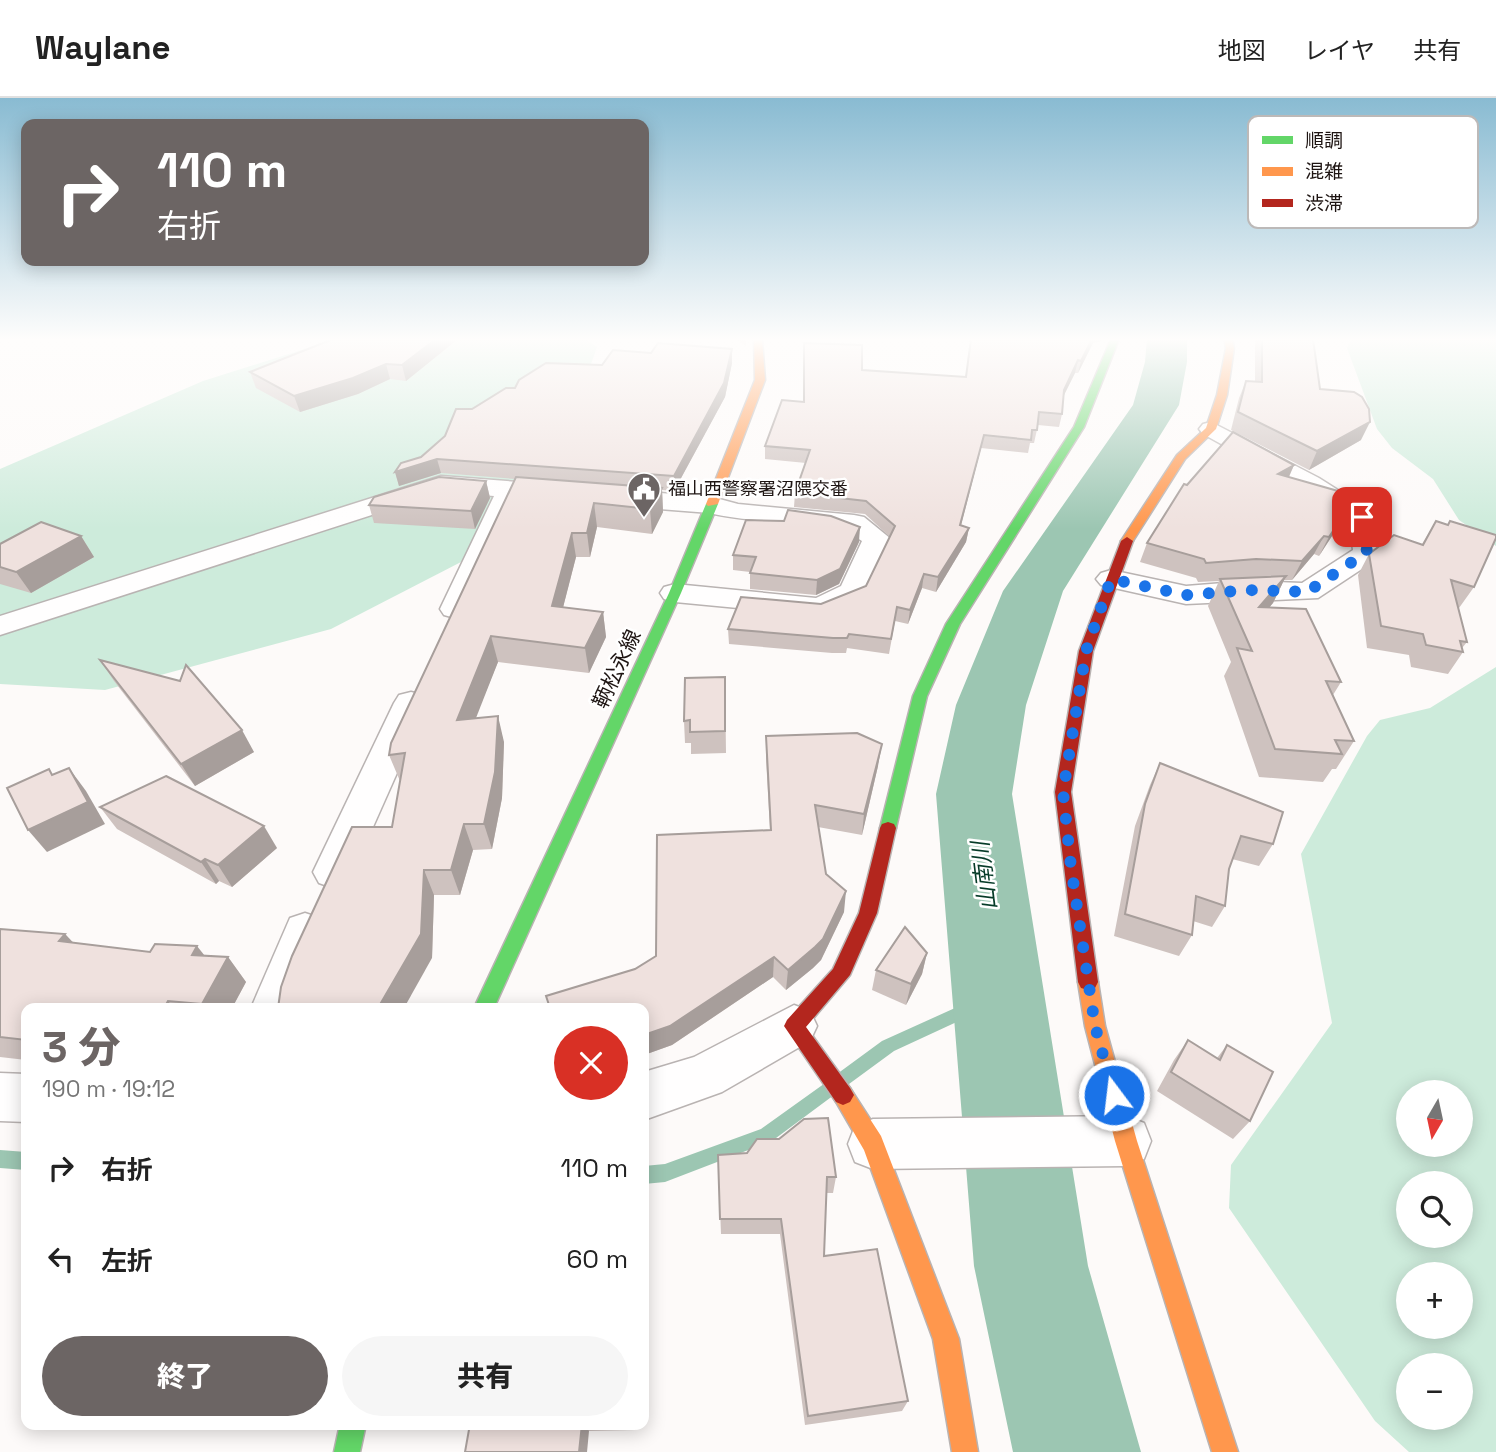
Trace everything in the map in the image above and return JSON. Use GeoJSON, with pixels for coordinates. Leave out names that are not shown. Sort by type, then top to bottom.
{"type":"FeatureCollection","features":[{"type":"Feature","properties":{"kind":"street","name":"鞆松永線"},"geometry":{"type":"LineString","coordinates":[[486,1003],[675,593],[751,402]]}},
{"type":"Feature","properties":{"kind":"street"},"geometry":{"type":"LineString","coordinates":[[649,1094],[705,1076],[794,1026],[840,975],[868,913],[920,696],[953,624],[1079,426],[1089,402]]}},
{"type":"Feature","properties":{"kind":"street"},"geometry":{"type":"LineString","coordinates":[[1220,402],[1211,429],[1181,457],[1130,533],[1111,579],[1086,651],[1063,792],[1071,867],[1095,1026],[1106,1142],[1225,1452]]}},
{"type":"Feature","properties":{"kind":"street"},"geometry":{"type":"LineString","coordinates":[[1111,579],[1186,595],[1248,590],[1307,592],[1367,552],[1362,517],[1310,482],[1211,429]]}},
{"type":"Feature","properties":{"kind":"street"},"geometry":{"type":"LineString","coordinates":[[0,626],[441,484],[712,505],[737,512],[854,523],[877,539],[853,592],[820,607],[675,593]]}},
{"type":"Feature","properties":{"kind":"street"},"geometry":{"type":"LineString","coordinates":[[440,640],[510,490]]}},
{"type":"Feature","properties":{"kind":"street"},"geometry":{"type":"LineString","coordinates":[[276,1003],[284,979],[423,678]]}},
{"type":"Feature","properties":{"kind":"street"},"geometry":{"type":"LineString","coordinates":[[794,1026],[881,1132],[946,1339],[965,1452]]}},
{"type":"Feature","properties":{"kind":"street"},"geometry":{"type":"LineString","coordinates":[[0,1097],[21,1098]]}},
{"type":"Feature","properties":{"kind":"street"},"geometry":{"type":"LineString","coordinates":[[881,1132],[1106,1142]]}},
{"type":"Feature","properties":{"kind":"street"},"geometry":{"type":"LineString","coordinates":[[347,1452],[352,1430]]}},
{"type":"Feature","properties":{"kind":"green space"},"geometry":{"type":"Polygon","coordinates":[[[154,402],[578,402],[552,476],[519,532],[331,629],[105,690],[0,684],[0,469],[154,402]]]}},
{"type":"Feature","properties":{"kind":"green space"},"geometry":{"type":"Polygon","coordinates":[[[1367,402],[1496,402],[1496,546],[1459,520],[1433,479],[1392,448],[1377,429],[1367,402]]]}},
{"type":"Feature","properties":{"kind":"green space"},"geometry":{"type":"Polygon","coordinates":[[[1496,667],[1496,1452],[1409,1452],[1375,1421],[1229,1208],[1231,1165],[1332,1023],[1301,854],[1367,736],[1380,720],[1430,708],[1496,667]]]}},
{"type":"Feature","properties":{"kind":"building"},"geometry":{"type":"Polygon","coordinates":[[[483,402],[714,402],[674,476],[437,459],[395,472],[401,463],[421,457],[445,436],[456,409],[472,409],[483,402]]]}},
{"type":"Feature","properties":{"kind":"building"},"geometry":{"type":"Polygon","coordinates":[[[781,402],[1063,402],[1062,414],[1039,412],[1037,430],[1032,430],[1031,440],[984,435],[960,525],[969,528],[938,577],[924,574],[910,610],[897,607],[891,639],[849,634],[847,638],[833,638],[728,629],[741,597],[821,604],[866,586],[895,526],[866,501],[795,493],[810,450],[765,446],[781,402]]]}},
{"type":"Feature","properties":{"kind":"building"},"geometry":{"type":"Polygon","coordinates":[[[1241,402],[1365,402],[1369,409],[1370,422],[1317,451],[1238,412],[1241,402]]]}},
{"type":"Feature","properties":{"kind":"building"},"geometry":{"type":"Polygon","coordinates":[[[1233,432],[1294,465],[1278,474],[1338,491],[1353,501],[1329,537],[1324,536],[1302,561],[1256,559],[1206,563],[1204,559],[1147,543],[1184,484],[1187,485],[1233,432]]]}},
{"type":"Feature","properties":{"kind":"building"},"geometry":{"type":"Polygon","coordinates":[[[439,477],[486,481],[471,511],[369,505],[374,497],[439,477]]]}},
{"type":"Feature","properties":{"kind":"building"},"geometry":{"type":"Polygon","coordinates":[[[516,477],[662,488],[650,509],[594,503],[587,533],[572,533],[552,606],[603,612],[585,648],[491,636],[457,720],[498,716],[495,772],[484,824],[464,824],[451,870],[424,870],[421,934],[381,1003],[279,1003],[281,987],[292,956],[352,827],[392,827],[405,753],[389,755],[391,743],[516,477]]]}},
{"type":"Feature","properties":{"kind":"building"},"geometry":{"type":"Polygon","coordinates":[[[788,510],[831,516],[860,527],[840,569],[817,580],[750,573],[756,557],[733,555],[746,520],[784,521],[788,510]]]}},
{"type":"Feature","properties":{"kind":"building"},"geometry":{"type":"Polygon","coordinates":[[[1436,521],[1448,525],[1450,521],[1496,535],[1474,587],[1451,580],[1467,642],[1460,641],[1463,652],[1426,645],[1423,634],[1381,626],[1369,554],[1394,535],[1423,545],[1436,521]]]}},
{"type":"Feature","properties":{"kind":"building"},"geometry":{"type":"Polygon","coordinates":[[[41,522],[81,536],[16,572],[0,567],[0,544],[41,522]]]}},
{"type":"Feature","properties":{"kind":"building"},"geometry":{"type":"Polygon","coordinates":[[[1286,576],[1259,607],[1306,609],[1341,682],[1326,681],[1354,741],[1335,740],[1342,754],[1275,749],[1237,648],[1252,651],[1220,579],[1286,576]]]}},
{"type":"Feature","properties":{"kind":"building"},"geometry":{"type":"Polygon","coordinates":[[[100,660],[180,681],[186,665],[242,730],[181,764],[100,660]]]}},
{"type":"Feature","properties":{"kind":"building"},"geometry":{"type":"Polygon","coordinates":[[[725,677],[725,731],[690,732],[690,720],[684,721],[685,678],[725,677]]]}},
{"type":"Feature","properties":{"kind":"building"},"geometry":{"type":"Polygon","coordinates":[[[857,733],[882,744],[864,814],[815,805],[826,874],[846,891],[823,939],[788,970],[774,957],[670,1026],[649,1033],[649,1003],[548,1003],[546,996],[635,969],[656,956],[657,835],[771,830],[766,736],[857,733]]]}},
{"type":"Feature","properties":{"kind":"building"},"geometry":{"type":"Polygon","coordinates":[[[1160,763],[1283,812],[1273,844],[1241,836],[1229,869],[1225,906],[1196,896],[1192,935],[1125,914],[1145,804],[1160,763]]]}},
{"type":"Feature","properties":{"kind":"building"},"geometry":{"type":"Polygon","coordinates":[[[69,768],[88,802],[28,830],[7,788],[49,769],[52,775],[69,768]]]}},
{"type":"Feature","properties":{"kind":"building"},"geometry":{"type":"Polygon","coordinates":[[[166,776],[264,826],[218,865],[205,859],[201,862],[100,807],[166,776]]]}},
{"type":"Feature","properties":{"kind":"building"},"geometry":{"type":"Polygon","coordinates":[[[905,927],[927,953],[911,984],[876,970],[905,927]]]}},
{"type":"Feature","properties":{"kind":"building"},"geometry":{"type":"Polygon","coordinates":[[[0,929],[65,934],[59,941],[150,952],[155,944],[197,946],[192,955],[228,957],[203,1003],[21,1003],[21,1039],[0,1037],[0,929]]]}},
{"type":"Feature","properties":{"kind":"building"},"geometry":{"type":"Polygon","coordinates":[[[1188,1040],[1220,1060],[1227,1045],[1273,1072],[1250,1121],[1171,1072],[1188,1040]]]}},
{"type":"Feature","properties":{"kind":"building"},"geometry":{"type":"Polygon","coordinates":[[[828,1118],[836,1177],[827,1177],[824,1256],[877,1249],[908,1401],[808,1416],[781,1219],[720,1219],[718,1155],[747,1153],[757,1139],[779,1139],[804,1119],[828,1118]]]}},
{"type":"Feature","properties":{"kind":"building"},"geometry":{"type":"Polygon","coordinates":[[[469,1430],[581,1430],[579,1452],[465,1452],[469,1430]]]}},
{"type":"Feature","properties":{"kind":"waterway","name":"山南川"},"geometry":{"type":"LineString","coordinates":[[1077,1452],[1031,1266],[974,794],[991,705],[1033,591],[1157,402]]}},
{"type":"Feature","properties":{"kind":"waterway"},"geometry":{"type":"LineString","coordinates":[[843,1079],[888,1046],[997,996]]}},
{"type":"Feature","properties":{"kind":"waterway"},"geometry":{"type":"LineString","coordinates":[[649,1175],[665,1173],[766,1135],[828,1089]]}},
{"type":"Feature","properties":{"kind":"waterway"},"geometry":{"type":"LineString","coordinates":[[0,1159],[21,1161]]}},
{"type":"Feature","properties":{"kind":"traffic: fast"},"geometry":{"type":"LineString","coordinates":[[888,828],[920,696],[953,624],[1079,427],[1089,402]]}},
{"type":"Feature","properties":{"kind":"traffic: fast"},"geometry":{"type":"LineString","coordinates":[[486,1003],[675,593],[712,504]]}},
{"type":"Feature","properties":{"kind":"traffic: fast"},"geometry":{"type":"LineString","coordinates":[[347,1452],[352,1430]]}},
{"type":"Feature","properties":{"kind":"traffic: slow"},"geometry":{"type":"LineString","coordinates":[[712,504],[751,402]]}},
{"type":"Feature","properties":{"kind":"traffic: slow"},"geometry":{"type":"LineString","coordinates":[[1127,541],[1181,457],[1211,429],[1220,402]]}},
{"type":"Feature","properties":{"kind":"traffic: slow"},"geometry":{"type":"LineString","coordinates":[[1088,982],[1095,1026],[1126,1141],[1225,1452]]}},
{"type":"Feature","properties":{"kind":"traffic: slow"},"geometry":{"type":"LineString","coordinates":[[843,1095],[873,1144],[946,1339],[965,1452]]}},
{"type":"Feature","properties":{"kind":"traffic: jam"},"geometry":{"type":"LineString","coordinates":[[1088,982],[1063,792],[1086,651],[1127,541]]}},
{"type":"Feature","properties":{"kind":"traffic: jam"},"geometry":{"type":"LineString","coordinates":[[843,1095],[794,1026],[840,975],[868,913],[888,828]]}},
{"type":"Feature","properties":{"kind":"place","name":"福山西警察署沼隈交番"},"geometry":{"type":"Point","coordinates":[644,519]}},
{"type":"Feature","properties":{"kind":"route"},"geometry":{"type":"LineString","coordinates":[[1114,1095],[1095,1026],[1071,867],[1063,792],[1086,651],[1111,579],[1186,595],[1248,590],[1307,592],[1367,552],[1362,517]]}}]}
